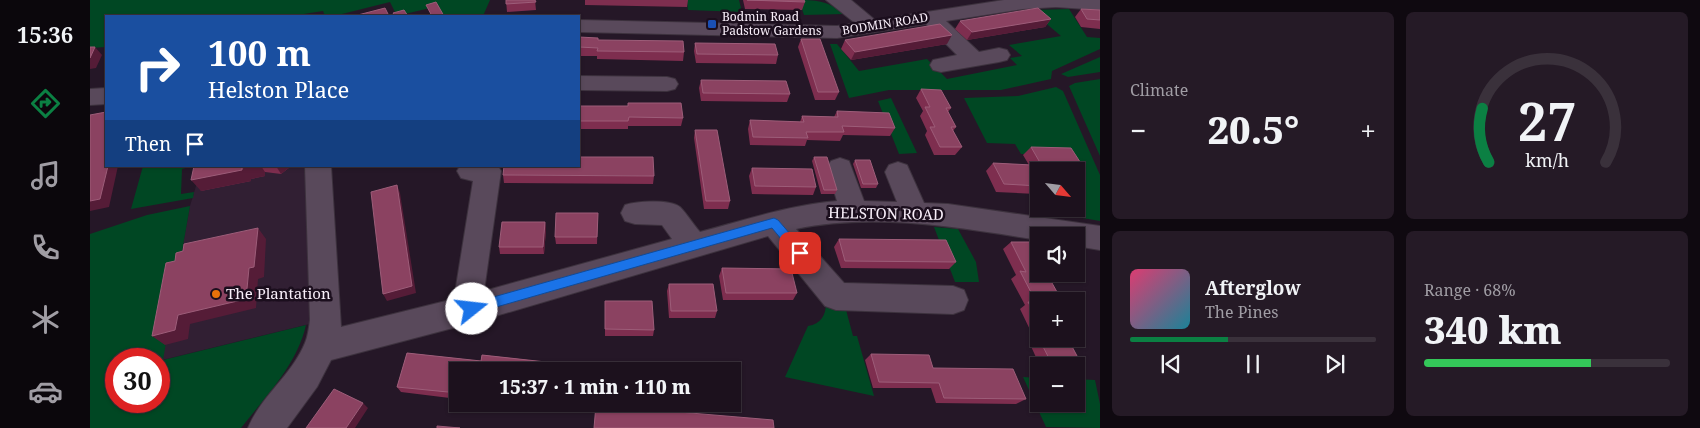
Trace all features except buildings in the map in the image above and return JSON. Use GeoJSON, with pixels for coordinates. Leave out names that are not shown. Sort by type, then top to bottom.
{"type":"FeatureCollection","features":[{"type":"Feature","properties":{"kind":"street"},"geometry":{"type":"LineString","coordinates":[[836,0],[851,8],[871,28]]}},
{"type":"Feature","properties":{"kind":"street","name":"BODMIN ROAD"},"geometry":{"type":"LineString","coordinates":[[580,26],[837,32],[1023,3],[1056,1],[1100,4]]}},
{"type":"Feature","properties":{"kind":"street"},"geometry":{"type":"LineString","coordinates":[[931,18],[974,59]]}},
{"type":"Feature","properties":{"kind":"street"},"geometry":{"type":"LineString","coordinates":[[941,64],[999,55]]}},
{"type":"Feature","properties":{"kind":"street"},"geometry":{"type":"LineString","coordinates":[[580,83],[667,84]]}},
{"type":"Feature","properties":{"kind":"street"},"geometry":{"type":"LineString","coordinates":[[90,97],[105,96]]}},
{"type":"Feature","properties":{"kind":"street"},"geometry":{"type":"LineString","coordinates":[[266,428],[304,375],[320,347],[326,320],[318,167]]}},
{"type":"Feature","properties":{"kind":"street"},"geometry":{"type":"LineString","coordinates":[[840,168],[854,211]]}},
{"type":"Feature","properties":{"kind":"street"},"geometry":{"type":"LineString","coordinates":[[470,171],[488,171],[468,294],[472,309]]}},
{"type":"Feature","properties":{"kind":"street"},"geometry":{"type":"LineString","coordinates":[[898,172],[915,213]]}},
{"type":"Feature","properties":{"kind":"street","name":"HELSTON ROAD"},"geometry":{"type":"LineString","coordinates":[[320,347],[472,309],[774,223],[816,214],[854,211],[948,215],[1100,238]]}},
{"type":"Feature","properties":{"kind":"street"},"geometry":{"type":"LineString","coordinates":[[635,213],[669,214],[694,246]]}},
{"type":"Feature","properties":{"kind":"street"},"geometry":{"type":"LineString","coordinates":[[774,223],[836,296],[953,300]]}},
{"type":"Feature","properties":{"kind":"shaded area"},"geometry":{"type":"Polygon","coordinates":[[[202,167],[318,167],[326,320],[170,358],[170,348],[164,348],[190,206],[202,167]]]}},
{"type":"Feature","properties":{"kind":"green space"},"geometry":{"type":"Polygon","coordinates":[[[90,0],[490,0],[483,15],[443,15],[438,6],[396,15],[390,2],[338,15],[325,15],[323,11],[297,15],[105,15],[105,47],[90,48],[90,0]]]}},
{"type":"Feature","properties":{"kind":"green space"},"geometry":{"type":"Polygon","coordinates":[[[687,0],[739,0],[742,12],[688,10],[687,0]]]}},
{"type":"Feature","properties":{"kind":"green space"},"geometry":{"type":"Polygon","coordinates":[[[799,0],[823,2],[844,14],[804,15],[799,0]]]}},
{"type":"Feature","properties":{"kind":"green space"},"geometry":{"type":"Polygon","coordinates":[[[1069,9],[1087,37],[1100,38],[1100,49],[1052,71],[1051,79],[1001,90],[889,90],[849,98],[830,44],[837,44],[859,71],[927,59],[947,79],[1017,65],[1010,58],[1022,56],[1009,45],[1061,36],[1030,10],[1069,9]]]}},
{"type":"Feature","properties":{"kind":"green space"},"geometry":{"type":"Polygon","coordinates":[[[1100,57],[1100,72],[1068,77],[1061,74],[1100,57]]]}},
{"type":"Feature","properties":{"kind":"green space"},"geometry":{"type":"Polygon","coordinates":[[[1100,79],[1100,156],[1069,86],[1075,83],[1100,79]]]}},
{"type":"Feature","properties":{"kind":"green space"},"geometry":{"type":"Polygon","coordinates":[[[1056,87],[1063,91],[1100,175],[1100,221],[1083,218],[1085,218],[1085,162],[1075,162],[1071,155],[1021,154],[1015,144],[987,143],[964,98],[1018,96],[1056,87]]]}},
{"type":"Feature","properties":{"kind":"green space"},"geometry":{"type":"Polygon","coordinates":[[[891,98],[917,153],[899,154],[878,101],[891,98]]]}},
{"type":"Feature","properties":{"kind":"green space"},"geometry":{"type":"Polygon","coordinates":[[[143,167],[189,167],[182,169],[181,194],[194,192],[193,198],[131,209],[143,167]]]}},
{"type":"Feature","properties":{"kind":"green space"},"geometry":{"type":"Polygon","coordinates":[[[190,206],[165,348],[105,348],[105,413],[170,413],[170,358],[306,325],[296,353],[280,380],[241,428],[90,428],[90,234],[147,215],[190,206]]]}},
{"type":"Feature","properties":{"kind":"green space"},"geometry":{"type":"Polygon","coordinates":[[[934,227],[958,229],[976,262],[979,282],[955,282],[934,227]]]}},
{"type":"Feature","properties":{"kind":"green space"},"geometry":{"type":"Polygon","coordinates":[[[826,303],[845,306],[853,336],[857,336],[874,396],[785,377],[808,326],[813,325],[822,318],[826,303]]]}},
{"type":"Feature","properties":{"kind":"green space"},"geometry":{"type":"Polygon","coordinates":[[[1023,377],[1030,377],[1030,392],[1023,377]]]}},
{"type":"Feature","properties":{"kind":"green space"},"geometry":{"type":"Polygon","coordinates":[[[1085,379],[1095,380],[1100,404],[1100,428],[1046,427],[1039,412],[1085,412],[1085,379]]]}},
{"type":"Feature","properties":{"kind":"place","name":"Bodmin Road Padstow Gardens"},"geometry":{"type":"Point","coordinates":[712,24]}},
{"type":"Feature","properties":{"kind":"place","name":"The Plantation"},"geometry":{"type":"Point","coordinates":[216,294]}},
{"type":"Feature","properties":{"kind":"route"},"geometry":{"type":"LineString","coordinates":[[472,309],[774,223],[800,253]]}}]}
